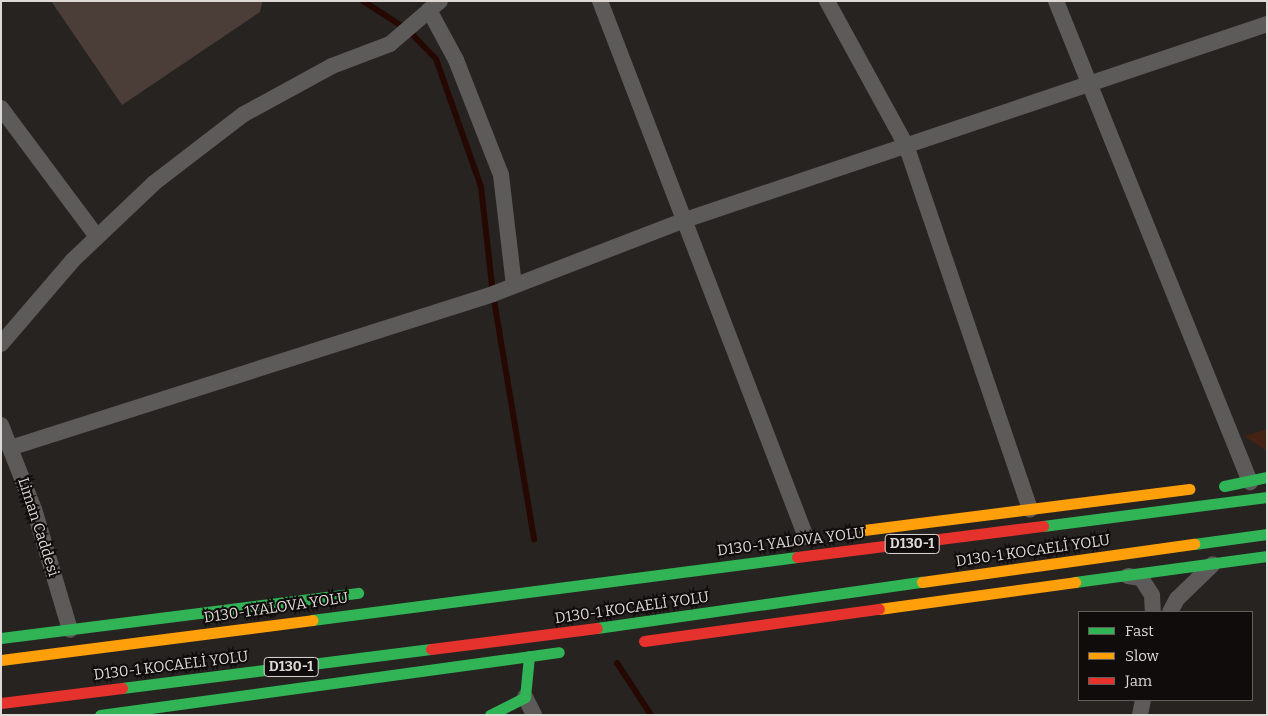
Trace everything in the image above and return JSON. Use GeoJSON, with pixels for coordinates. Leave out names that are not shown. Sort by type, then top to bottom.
{"type":"FeatureCollection","features":[{"type":"Feature","properties":{"kind":"main road"},"geometry":{"type":"LineString","coordinates":[[854,531],[1207,488],[1250,482],[1267,477]]}},
{"type":"Feature","properties":{"kind":"main road"},"geometry":{"type":"LineString","coordinates":[[951,539],[1207,488]]}},
{"type":"Feature","properties":{"kind":"main road","name":"D130-1 YALOVA YOLU"},"geometry":{"type":"LineString","coordinates":[[556,586],[951,539],[1267,497]]}},
{"type":"Feature","properties":{"kind":"main road","name":"D130-1 KOCAELİ YOLU"},"geometry":{"type":"LineString","coordinates":[[1,703],[580,630],[1267,534]]}},
{"type":"Feature","properties":{"kind":"main road"},"geometry":{"type":"LineString","coordinates":[[628,643],[1267,556]]}},
{"type":"Feature","properties":{"kind":"main road","name":"D130-1YALOVA YOLU"},"geometry":{"type":"LineString","coordinates":[[1,660],[556,586]]}},
{"type":"Feature","properties":{"kind":"main road"},"geometry":{"type":"LineString","coordinates":[[1,638],[374,591]]}},
{"type":"Feature","properties":{"kind":"main road"},"geometry":{"type":"LineString","coordinates":[[100,715],[156,711],[569,651]]}},
{"type":"Feature","properties":{"kind":"main road"},"geometry":{"type":"LineString","coordinates":[[490,715],[525,697],[529,656]]}},
{"type":"Feature","properties":{"kind":"street"},"geometry":{"type":"LineString","coordinates":[[600,1],[686,220],[806,537]]}},
{"type":"Feature","properties":{"kind":"street"},"geometry":{"type":"LineString","coordinates":[[827,1],[906,145],[1030,509]]}},
{"type":"Feature","properties":{"kind":"street"},"geometry":{"type":"LineString","coordinates":[[1056,1],[1250,482]]}},
{"type":"Feature","properties":{"kind":"street"},"geometry":{"type":"LineString","coordinates":[[1,344],[97,237],[154,183],[244,114],[332,66],[396,38],[429,11],[456,60],[501,175],[514,286]]}},
{"type":"Feature","properties":{"kind":"street"},"geometry":{"type":"LineString","coordinates":[[10,448],[514,286],[686,220],[1267,24]]}},
{"type":"Feature","properties":{"kind":"street"},"geometry":{"type":"LineString","coordinates":[[1,108],[97,237]]}},
{"type":"Feature","properties":{"kind":"street","name":"Liman Caddesi"},"geometry":{"type":"LineString","coordinates":[[1,425],[34,509],[70,630]]}},
{"type":"Feature","properties":{"kind":"street"},"geometry":{"type":"LineString","coordinates":[[1171,611],[1177,599],[1214,563]]}},
{"type":"Feature","properties":{"kind":"street"},"geometry":{"type":"LineString","coordinates":[[1123,575],[1141,578],[1152,595],[1153,611]]}},
{"type":"Feature","properties":{"kind":"street"},"geometry":{"type":"LineString","coordinates":[[525,697],[534,715]]}},
{"type":"Feature","properties":{"kind":"street"},"geometry":{"type":"LineString","coordinates":[[1140,715],[1143,701]]}},
{"type":"Feature","properties":{"kind":"shaded area"},"geometry":{"type":"Polygon","coordinates":[[[1267,429],[1267,451],[1244,436],[1267,429]]]}},
{"type":"Feature","properties":{"kind":"building"},"geometry":{"type":"Polygon","coordinates":[[[51,1],[262,1],[262,4],[260,12],[122,105],[51,1]]]}},
{"type":"Feature","properties":{"kind":"waterway"},"geometry":{"type":"LineString","coordinates":[[363,1],[408,30],[436,59],[481,187],[493,294],[534,540]]}},
{"type":"Feature","properties":{"kind":"waterway"},"geometry":{"type":"LineString","coordinates":[[617,663],[651,715]]}},
{"type":"Feature","properties":{"kind":"traffic: fast"},"geometry":{"type":"LineString","coordinates":[[1224,486],[1267,477]]}},
{"type":"Feature","properties":{"kind":"traffic: fast"},"geometry":{"type":"LineString","coordinates":[[1043,526],[1267,497]]}},
{"type":"Feature","properties":{"kind":"traffic: fast"},"geometry":{"type":"LineString","coordinates":[[1194,544],[1267,534]]}},
{"type":"Feature","properties":{"kind":"traffic: fast"},"geometry":{"type":"LineString","coordinates":[[1075,582],[1267,556]]}},
{"type":"Feature","properties":{"kind":"traffic: fast"},"geometry":{"type":"LineString","coordinates":[[312,620],[797,557]]}},
{"type":"Feature","properties":{"kind":"traffic: fast"},"geometry":{"type":"LineString","coordinates":[[597,628],[922,582]]}},
{"type":"Feature","properties":{"kind":"traffic: fast"},"geometry":{"type":"LineString","coordinates":[[1,638],[358,593]]}},
{"type":"Feature","properties":{"kind":"traffic: fast"},"geometry":{"type":"LineString","coordinates":[[122,688],[431,649]]}},
{"type":"Feature","properties":{"kind":"traffic: fast"},"geometry":{"type":"LineString","coordinates":[[100,715],[559,652]]}},
{"type":"Feature","properties":{"kind":"traffic: fast"},"geometry":{"type":"LineString","coordinates":[[490,715],[525,697],[529,656]]}},
{"type":"Feature","properties":{"kind":"traffic: slow"},"geometry":{"type":"LineString","coordinates":[[864,530],[1189,489]]}},
{"type":"Feature","properties":{"kind":"traffic: slow"},"geometry":{"type":"LineString","coordinates":[[922,582],[1194,544]]}},
{"type":"Feature","properties":{"kind":"traffic: slow"},"geometry":{"type":"LineString","coordinates":[[879,609],[1075,582]]}},
{"type":"Feature","properties":{"kind":"traffic: slow"},"geometry":{"type":"LineString","coordinates":[[1,660],[312,620]]}},
{"type":"Feature","properties":{"kind":"traffic: jam"},"geometry":{"type":"LineString","coordinates":[[797,557],[1043,526]]}},
{"type":"Feature","properties":{"kind":"traffic: jam"},"geometry":{"type":"LineString","coordinates":[[644,641],[879,609]]}},
{"type":"Feature","properties":{"kind":"traffic: jam"},"geometry":{"type":"LineString","coordinates":[[431,649],[597,628]]}},
{"type":"Feature","properties":{"kind":"traffic: jam"},"geometry":{"type":"LineString","coordinates":[[1,703],[122,688]]}}]}
